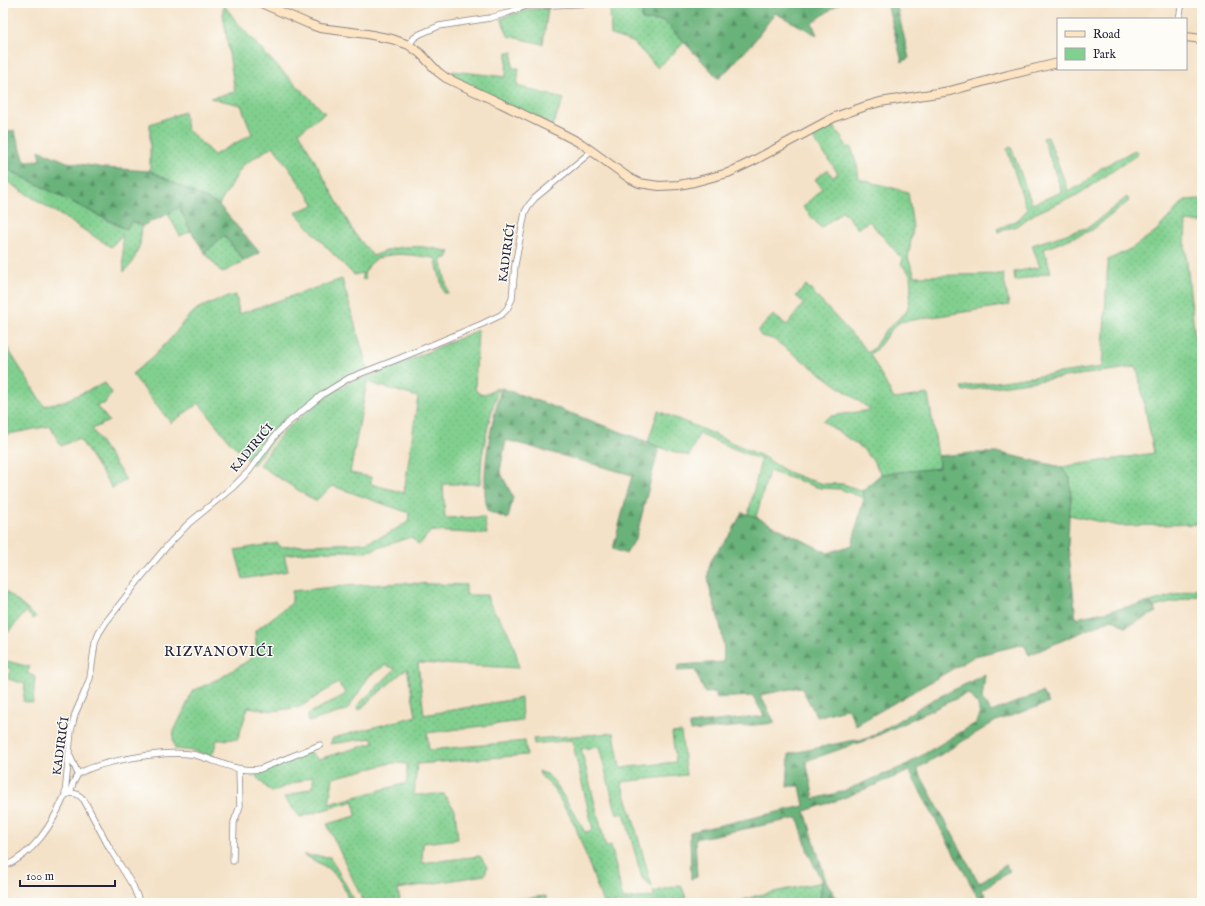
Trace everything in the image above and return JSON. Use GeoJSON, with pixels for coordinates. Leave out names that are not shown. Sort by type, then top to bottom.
{"type":"FeatureCollection","features":[{"type":"Feature","properties":{"kind":"street"},"geometry":{"type":"LineString","coordinates":[[261,3],[320,28],[367,34],[392,39],[409,45],[421,54],[438,72],[446,78],[562,133],[582,144],[629,178],[639,183],[659,186],[679,185],[728,173],[835,117],[854,110],[880,102],[950,91],[1057,63]]}},
{"type":"Feature","properties":{"kind":"street"},"geometry":{"type":"LineString","coordinates":[[409,45],[414,38],[420,34],[439,26],[490,18],[526,6],[603,3]]}},
{"type":"Feature","properties":{"kind":"street"},"geometry":{"type":"LineString","coordinates":[[1179,18],[1182,3]]}},
{"type":"Feature","properties":{"kind":"street"},"geometry":{"type":"LineString","coordinates":[[1187,37],[1202,39]]}},
{"type":"Feature","properties":{"kind":"street","name":"KADIRIĆI"},"geometry":{"type":"LineString","coordinates":[[3,867],[19,859],[38,841],[53,819],[67,794],[69,754],[73,722],[90,678],[93,653],[99,633],[142,576],[189,523],[233,487],[249,471],[277,433],[323,394],[349,378],[398,359],[501,315],[507,309],[512,299],[515,265],[525,212],[529,204],[592,151]]}},
{"type":"Feature","properties":{"kind":"street"},"geometry":{"type":"LineString","coordinates":[[67,794],[78,774],[86,770],[118,761],[179,753],[195,755],[239,769],[260,769],[320,745]]}},
{"type":"Feature","properties":{"kind":"street"},"geometry":{"type":"LineString","coordinates":[[69,754],[78,774]]}},
{"type":"Feature","properties":{"kind":"street"},"geometry":{"type":"LineString","coordinates":[[233,861],[234,822],[240,806],[239,769]]}},
{"type":"Feature","properties":{"kind":"street"},"geometry":{"type":"LineString","coordinates":[[67,794],[74,793],[80,795],[84,800],[109,847],[133,886],[140,903]]}},
{"type":"Feature","properties":{"kind":"green space"},"geometry":{"type":"Polygon","coordinates":[[[643,3],[642,20],[664,21],[685,42],[658,68],[633,42],[611,35],[610,6],[643,3]]]}},
{"type":"Feature","properties":{"kind":"green space"},"geometry":{"type":"Polygon","coordinates":[[[643,3],[840,3],[812,23],[817,35],[775,13],[752,44],[719,79],[664,21],[642,20],[643,3]]]}},
{"type":"Feature","properties":{"kind":"green space"},"geometry":{"type":"Polygon","coordinates":[[[887,3],[896,3],[909,58],[902,62],[887,3]]]}},
{"type":"Feature","properties":{"kind":"green space"},"geometry":{"type":"Polygon","coordinates":[[[223,4],[259,47],[325,113],[299,132],[354,233],[373,256],[385,251],[402,247],[428,248],[450,252],[447,258],[441,259],[448,293],[444,293],[435,258],[402,254],[385,256],[370,264],[364,274],[366,279],[363,280],[362,273],[354,275],[295,212],[315,205],[273,146],[243,165],[219,205],[150,171],[150,124],[184,112],[187,129],[214,155],[252,134],[241,105],[210,98],[235,92],[223,14],[223,4]]]}},
{"type":"Feature","properties":{"kind":"green space"},"geometry":{"type":"Polygon","coordinates":[[[548,8],[543,44],[508,36],[501,18],[526,10],[548,8]]]}},
{"type":"Feature","properties":{"kind":"green space"},"geometry":{"type":"Polygon","coordinates":[[[507,52],[513,52],[512,68],[519,68],[517,86],[564,99],[552,126],[452,79],[453,71],[506,77],[507,52]]]}},
{"type":"Feature","properties":{"kind":"green space"},"geometry":{"type":"Polygon","coordinates":[[[833,125],[848,148],[851,147],[857,165],[859,179],[908,192],[913,228],[908,258],[915,276],[1003,274],[1009,305],[900,322],[870,354],[894,399],[928,394],[940,468],[881,474],[874,462],[862,448],[823,421],[831,416],[871,410],[773,339],[761,336],[758,331],[773,315],[787,325],[804,303],[796,296],[806,285],[868,352],[873,349],[884,332],[906,312],[911,290],[910,274],[901,264],[903,260],[869,221],[858,229],[843,211],[821,228],[803,207],[822,188],[815,179],[827,170],[833,177],[838,173],[812,137],[833,125]]]}},
{"type":"Feature","properties":{"kind":"green space"},"geometry":{"type":"Polygon","coordinates":[[[14,130],[25,161],[41,160],[39,150],[67,162],[105,168],[150,171],[219,205],[260,253],[244,261],[224,235],[205,253],[191,231],[179,207],[168,214],[142,226],[132,221],[126,229],[3,167],[3,134],[14,130]]]}},
{"type":"Feature","properties":{"kind":"green space"},"geometry":{"type":"Polygon","coordinates":[[[1048,137],[1068,191],[1082,185],[1101,168],[1135,150],[1138,154],[1077,195],[1036,213],[1016,226],[998,232],[997,229],[1018,220],[1027,210],[1007,149],[1011,147],[1032,204],[1062,192],[1043,138],[1048,137]]]}},
{"type":"Feature","properties":{"kind":"green space"},"geometry":{"type":"Polygon","coordinates":[[[3,167],[125,229],[132,221],[142,226],[140,244],[133,262],[124,272],[122,235],[111,247],[3,179],[3,167]]]}},
{"type":"Feature","properties":{"kind":"green space"},"geometry":{"type":"Polygon","coordinates":[[[1127,197],[1129,201],[1092,230],[1044,249],[1051,272],[1015,281],[1014,272],[1040,267],[1032,245],[1089,227],[1127,197]]]}},
{"type":"Feature","properties":{"kind":"green space"},"geometry":{"type":"Polygon","coordinates":[[[1202,199],[1202,223],[1186,221],[1185,244],[1194,330],[1202,375],[1202,524],[1119,526],[1069,515],[1071,499],[1070,478],[1061,467],[1154,453],[1137,367],[963,391],[961,387],[1102,367],[1108,260],[1132,248],[1155,232],[1185,200],[1202,199]]]}},
{"type":"Feature","properties":{"kind":"green space"},"geometry":{"type":"Polygon","coordinates":[[[179,207],[191,231],[180,236],[168,214],[179,207]]]}},
{"type":"Feature","properties":{"kind":"green space"},"geometry":{"type":"Polygon","coordinates":[[[224,234],[244,261],[222,273],[205,253],[224,234]]]}},
{"type":"Feature","properties":{"kind":"green space"},"geometry":{"type":"Polygon","coordinates":[[[342,279],[368,370],[348,378],[288,421],[253,465],[229,441],[199,403],[171,423],[132,374],[152,358],[174,335],[185,320],[197,309],[217,300],[236,295],[239,314],[342,279]]]}},
{"type":"Feature","properties":{"kind":"green space"},"geometry":{"type":"Polygon","coordinates":[[[478,330],[475,388],[477,392],[482,394],[498,388],[489,421],[482,456],[480,484],[443,484],[445,518],[484,517],[487,534],[431,531],[419,545],[411,537],[366,552],[310,552],[284,555],[288,571],[243,579],[235,550],[278,543],[280,547],[364,543],[386,535],[408,522],[409,513],[333,486],[315,501],[259,465],[286,429],[317,403],[337,389],[352,381],[386,370],[478,330]],[[367,382],[350,473],[371,477],[371,484],[404,493],[418,397],[367,382]]]}},
{"type":"Feature","properties":{"kind":"green space"},"geometry":{"type":"Polygon","coordinates":[[[3,341],[44,406],[64,401],[105,383],[112,393],[104,404],[96,405],[109,421],[92,429],[126,480],[112,488],[79,438],[61,446],[50,426],[3,435],[3,426],[8,422],[3,412],[3,341]]]}},
{"type":"Feature","properties":{"kind":"green space"},"geometry":{"type":"Polygon","coordinates":[[[501,388],[659,447],[636,538],[626,554],[613,549],[632,475],[506,440],[500,471],[513,497],[508,519],[487,511],[485,496],[486,465],[490,434],[501,388]]]}},
{"type":"Feature","properties":{"kind":"green space"},"geometry":{"type":"Polygon","coordinates":[[[658,411],[762,456],[788,472],[824,484],[843,484],[862,491],[864,498],[840,489],[820,488],[769,471],[756,517],[748,515],[761,460],[699,434],[689,456],[648,442],[658,411]]]}},
{"type":"Feature","properties":{"kind":"green space"},"geometry":{"type":"Polygon","coordinates":[[[973,453],[1001,453],[1061,467],[1070,478],[1071,499],[1068,545],[1076,618],[1150,602],[1157,612],[1125,627],[1112,619],[1029,655],[1024,644],[975,656],[856,725],[848,708],[817,717],[801,687],[760,695],[775,723],[691,731],[689,724],[764,716],[753,696],[716,698],[716,692],[705,693],[695,670],[677,671],[679,665],[723,662],[724,651],[722,634],[710,590],[708,570],[713,556],[731,533],[742,512],[756,517],[828,553],[852,545],[864,498],[862,491],[881,474],[939,468],[938,456],[973,453]]]}},
{"type":"Feature","properties":{"kind":"green space"},"geometry":{"type":"Polygon","coordinates":[[[405,583],[466,585],[466,595],[487,595],[514,646],[519,668],[418,663],[424,715],[521,698],[522,721],[427,733],[429,750],[525,741],[527,755],[417,764],[414,795],[444,794],[455,810],[458,839],[423,843],[422,863],[480,856],[487,867],[485,875],[398,889],[400,903],[364,903],[327,824],[356,816],[354,801],[300,817],[284,798],[313,787],[313,776],[271,792],[253,773],[309,751],[318,759],[374,743],[372,738],[330,744],[333,738],[416,716],[407,668],[359,710],[357,706],[395,669],[386,665],[370,675],[347,710],[308,722],[308,714],[346,694],[338,683],[300,707],[273,711],[248,707],[238,739],[217,740],[212,756],[194,751],[175,749],[173,740],[174,731],[191,693],[222,677],[249,660],[256,643],[255,631],[292,603],[292,591],[344,586],[405,583]],[[392,763],[333,778],[329,804],[407,783],[407,764],[392,763]]]}},
{"type":"Feature","properties":{"kind":"green space"},"geometry":{"type":"Polygon","coordinates":[[[1202,587],[1202,595],[1154,607],[1150,602],[1202,587]]]}},
{"type":"Feature","properties":{"kind":"green space"},"geometry":{"type":"Polygon","coordinates":[[[3,589],[36,617],[33,619],[26,612],[4,637],[3,657],[3,589]]]}},
{"type":"Feature","properties":{"kind":"green space"},"geometry":{"type":"Polygon","coordinates":[[[3,660],[30,667],[27,673],[35,677],[33,703],[23,701],[25,684],[8,679],[10,668],[3,666],[3,660]]]}},
{"type":"Feature","properties":{"kind":"green space"},"geometry":{"type":"Polygon","coordinates":[[[985,675],[982,699],[991,712],[1042,692],[1049,703],[996,721],[917,769],[979,883],[1006,865],[1010,871],[982,890],[990,903],[981,903],[909,771],[841,799],[805,811],[826,881],[840,903],[816,903],[820,900],[822,882],[808,852],[798,818],[695,839],[697,877],[691,879],[690,832],[804,806],[800,786],[787,786],[789,754],[849,741],[866,739],[932,700],[985,675]],[[968,693],[870,739],[806,761],[814,799],[841,792],[904,766],[976,723],[980,716],[978,705],[968,693]]]}},
{"type":"Feature","properties":{"kind":"green space"},"geometry":{"type":"Polygon","coordinates":[[[681,732],[686,775],[621,782],[652,887],[642,878],[624,813],[617,815],[599,747],[581,749],[606,847],[611,845],[623,899],[655,897],[653,892],[681,885],[688,903],[603,903],[575,825],[554,789],[540,775],[539,771],[546,774],[553,780],[585,832],[593,830],[572,740],[534,744],[533,739],[614,733],[620,768],[676,762],[672,733],[681,732]]]}},
{"type":"Feature","properties":{"kind":"green space"},"geometry":{"type":"Polygon","coordinates":[[[303,855],[330,857],[356,903],[349,903],[342,885],[333,873],[320,863],[303,855]]]}},
{"type":"Feature","properties":{"kind":"green space"},"geometry":{"type":"Polygon","coordinates":[[[822,882],[820,900],[816,903],[735,903],[755,896],[822,882]]]}},
{"type":"Feature","properties":{"kind":"green space"},"geometry":{"type":"Polygon","coordinates":[[[545,896],[547,903],[484,903],[545,896]]]}},
{"type":"Feature","properties":{"kind":"district","name":"RIZVANOVIĆI"},"geometry":{"type":"Point","coordinates":[219,652]}}]}
